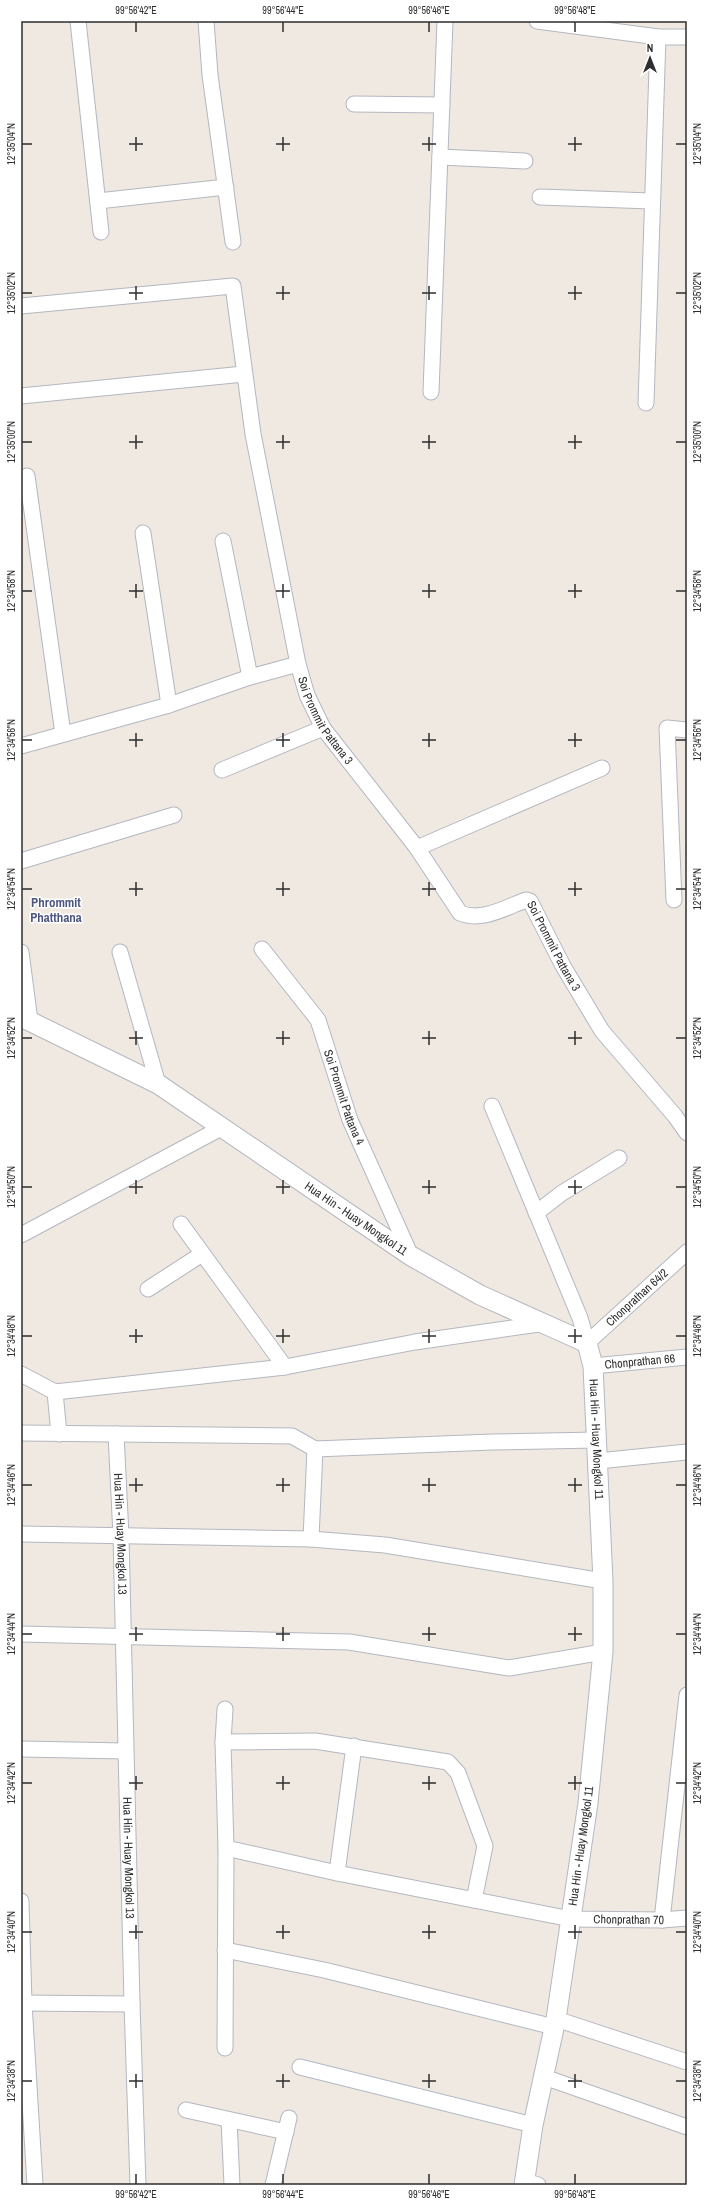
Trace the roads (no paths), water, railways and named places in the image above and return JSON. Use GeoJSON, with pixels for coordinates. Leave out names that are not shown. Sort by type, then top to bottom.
{"type":"FeatureCollection","features":[{"type":"Feature","properties":{"kind":"street"},"geometry":{"type":"LineString","coordinates":[[78,21],[101,232]]}},
{"type":"Feature","properties":{"kind":"street"},"geometry":{"type":"LineString","coordinates":[[206,21],[210,75],[233,242]]}},
{"type":"Feature","properties":{"kind":"street"},"geometry":{"type":"LineString","coordinates":[[431,392],[444,21]]}},
{"type":"Feature","properties":{"kind":"street"},"geometry":{"type":"LineString","coordinates":[[537,21],[569,24],[658,37],[687,37]]}},
{"type":"Feature","properties":{"kind":"street"},"geometry":{"type":"LineString","coordinates":[[646,403],[651,201],[658,37]]}},
{"type":"Feature","properties":{"kind":"street"},"geometry":{"type":"LineString","coordinates":[[354,104],[442,105]]}},
{"type":"Feature","properties":{"kind":"street"},"geometry":{"type":"LineString","coordinates":[[440,157],[525,161]]}},
{"type":"Feature","properties":{"kind":"street"},"geometry":{"type":"LineString","coordinates":[[98,201],[226,187]]}},
{"type":"Feature","properties":{"kind":"street"},"geometry":{"type":"LineString","coordinates":[[540,197],[651,201]]}},
{"type":"Feature","properties":{"kind":"street","name":"Soi Prommit Pattana 3"},"geometry":{"type":"LineString","coordinates":[[21,306],[233,286],[253,434],[298,664],[308,695],[323,728],[417,848],[460,913],[470,917],[480,917],[526,900],[530,901],[563,966],[602,1031],[671,1111],[687,1133]]}},
{"type":"Feature","properties":{"kind":"street"},"geometry":{"type":"LineString","coordinates":[[21,396],[244,374]]}},
{"type":"Feature","properties":{"kind":"street"},"geometry":{"type":"LineString","coordinates":[[27,476],[62,734]]}},
{"type":"Feature","properties":{"kind":"street"},"geometry":{"type":"LineString","coordinates":[[143,533],[169,705]]}},
{"type":"Feature","properties":{"kind":"street"},"geometry":{"type":"LineString","coordinates":[[223,541],[250,677]]}},
{"type":"Feature","properties":{"kind":"street"},"geometry":{"type":"LineString","coordinates":[[21,746],[169,705],[250,677],[298,664]]}},
{"type":"Feature","properties":{"kind":"street"},"geometry":{"type":"LineString","coordinates":[[222,770],[323,728]]}},
{"type":"Feature","properties":{"kind":"street"},"geometry":{"type":"LineString","coordinates":[[674,900],[667,728],[687,730]]}},
{"type":"Feature","properties":{"kind":"street"},"geometry":{"type":"LineString","coordinates":[[417,848],[602,768]]}},
{"type":"Feature","properties":{"kind":"street"},"geometry":{"type":"LineString","coordinates":[[21,861],[174,815]]}},
{"type":"Feature","properties":{"kind":"street","name":"Soi Prommit Pattana 4"},"geometry":{"type":"LineString","coordinates":[[262,948],[318,1020],[350,1120],[411,1256]]}},
{"type":"Feature","properties":{"kind":"street"},"geometry":{"type":"LineString","coordinates":[[21,952],[26,1019]]}},
{"type":"Feature","properties":{"kind":"street"},"geometry":{"type":"LineString","coordinates":[[120,952],[158,1084]]}},
{"type":"Feature","properties":{"kind":"street","name":"Hua Hin - Huay Mongkol 11"},"geometry":{"type":"LineString","coordinates":[[26,1019],[158,1084],[411,1256],[480,1295],[546,1323],[587,1343],[593,1366],[598,1461],[603,1580],[603,1652],[588,1803],[555,2023],[533,2124],[529,2184]]}},
{"type":"Feature","properties":{"kind":"street"},"geometry":{"type":"LineString","coordinates":[[492,1106],[580,1318],[587,1343]]}},
{"type":"Feature","properties":{"kind":"street"},"geometry":{"type":"LineString","coordinates":[[21,1235],[223,1127]]}},
{"type":"Feature","properties":{"kind":"street"},"geometry":{"type":"LineString","coordinates":[[536,1213],[562,1193],[618,1158]]}},
{"type":"Feature","properties":{"kind":"street"},"geometry":{"type":"LineString","coordinates":[[180,1224],[285,1367]]}},
{"type":"Feature","properties":{"kind":"street","name":"Chonprathan 64/2"},"geometry":{"type":"LineString","coordinates":[[587,1343],[687,1252]]}},
{"type":"Feature","properties":{"kind":"street"},"geometry":{"type":"LineString","coordinates":[[148,1289],[202,1254]]}},
{"type":"Feature","properties":{"kind":"street"},"geometry":{"type":"LineString","coordinates":[[21,1374],[55,1392],[285,1367],[415,1342],[546,1323]]}},
{"type":"Feature","properties":{"kind":"street","name":"Chonprathan 66"},"geometry":{"type":"LineString","coordinates":[[593,1366],[687,1357]]}},
{"type":"Feature","properties":{"kind":"street"},"geometry":{"type":"LineString","coordinates":[[55,1392],[59,1434]]}},
{"type":"Feature","properties":{"kind":"street"},"geometry":{"type":"LineString","coordinates":[[21,1433],[292,1436],[315,1449],[492,1442],[596,1440]]}},
{"type":"Feature","properties":{"kind":"street","name":"Hua Hin - Huay Mongkol 13"},"geometry":{"type":"LineString","coordinates":[[116,1434],[121,1536],[125,1751],[138,2185]]}},
{"type":"Feature","properties":{"kind":"street"},"geometry":{"type":"LineString","coordinates":[[311,1540],[315,1449]]}},
{"type":"Feature","properties":{"kind":"street"},"geometry":{"type":"LineString","coordinates":[[598,1461],[687,1452]]}},
{"type":"Feature","properties":{"kind":"street"},"geometry":{"type":"LineString","coordinates":[[21,1534],[311,1540],[385,1545],[603,1580]]}},
{"type":"Feature","properties":{"kind":"street"},"geometry":{"type":"LineString","coordinates":[[21,1634],[349,1642],[509,1668],[603,1652]]}},
{"type":"Feature","properties":{"kind":"street"},"geometry":{"type":"LineString","coordinates":[[662,1920],[687,1695]]}},
{"type":"Feature","properties":{"kind":"street"},"geometry":{"type":"LineString","coordinates":[[225,1710],[223,1742],[226,1848],[225,2048]]}},
{"type":"Feature","properties":{"kind":"street"},"geometry":{"type":"LineString","coordinates":[[223,1742],[315,1741],[448,1762],[458,1773],[485,1846],[474,1900]]}},
{"type":"Feature","properties":{"kind":"street"},"geometry":{"type":"LineString","coordinates":[[337,1873],[354,1746]]}},
{"type":"Feature","properties":{"kind":"street"},"geometry":{"type":"LineString","coordinates":[[21,1749],[125,1751]]}},
{"type":"Feature","properties":{"kind":"street","name":"Chonprathan 70"},"geometry":{"type":"LineString","coordinates":[[226,1848],[337,1873],[571,1919],[662,1920],[687,1918]]}},
{"type":"Feature","properties":{"kind":"street"},"geometry":{"type":"LineString","coordinates":[[21,1901],[23,2002],[35,2185]]}},
{"type":"Feature","properties":{"kind":"street"},"geometry":{"type":"LineString","coordinates":[[225,1950],[324,1970],[555,2023],[687,2062]]}},
{"type":"Feature","properties":{"kind":"street"},"geometry":{"type":"LineString","coordinates":[[23,2002],[132,2004]]}},
{"type":"Feature","properties":{"kind":"street"},"geometry":{"type":"LineString","coordinates":[[300,2067],[533,2124]]}},
{"type":"Feature","properties":{"kind":"street"},"geometry":{"type":"LineString","coordinates":[[544,2077],[687,2127]]}},
{"type":"Feature","properties":{"kind":"street"},"geometry":{"type":"LineString","coordinates":[[186,2110],[229,2120],[287,2125],[273,2185]]}},
{"type":"Feature","properties":{"kind":"street"},"geometry":{"type":"LineString","coordinates":[[229,2120],[232,2185]]}},
{"type":"Feature","properties":{"kind":"district","name":"Phrommit Phatthana"},"geometry":{"type":"Point","coordinates":[56,910]}}]}
